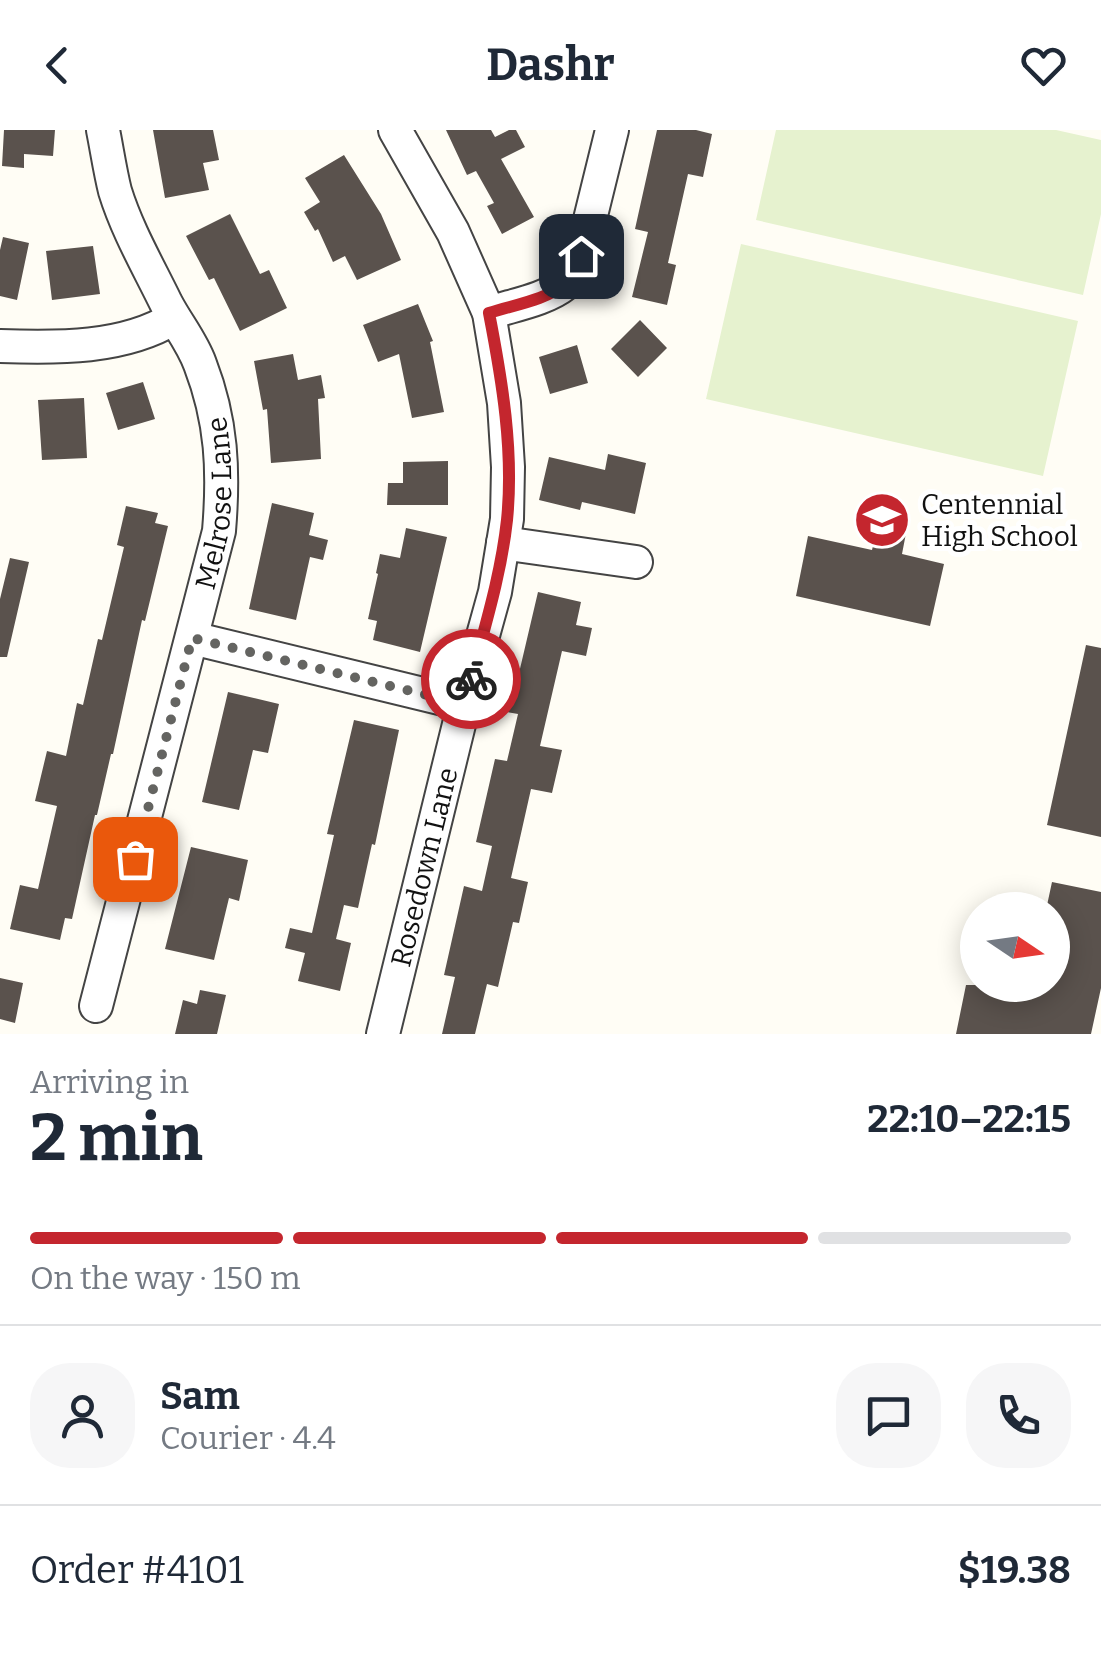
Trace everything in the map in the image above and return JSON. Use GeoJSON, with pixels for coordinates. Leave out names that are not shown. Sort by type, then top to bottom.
{"type":"FeatureCollection","features":[{"type":"Feature","properties":{"kind":"street","name":"Melrose Lane"},"geometry":{"type":"LineString","coordinates":[[96,1006],[219,530],[222,463],[219,428],[200,364],[130,231],[114,188],[103,130]]}},
{"type":"Feature","properties":{"kind":"street","name":"Rosedown Lane"},"geometry":{"type":"LineString","coordinates":[[383,1034],[495,592],[507,519],[508,467],[504,403],[489,313],[460,246],[395,130]]}},
{"type":"Feature","properties":{"kind":"street"},"geometry":{"type":"LineString","coordinates":[[489,313],[551,292],[574,274],[612,130]]}},
{"type":"Feature","properties":{"kind":"street"},"geometry":{"type":"LineString","coordinates":[[0,346],[46,348],[122,338],[174,318]]}},
{"type":"Feature","properties":{"kind":"street"},"geometry":{"type":"LineString","coordinates":[[503,543],[636,562]]}},
{"type":"Feature","properties":{"kind":"street"},"geometry":{"type":"LineString","coordinates":[[192,638],[464,704]]}},
{"type":"Feature","properties":{"kind":"green space"},"geometry":{"type":"Polygon","coordinates":[[[776,130],[1056,130],[1101,140],[1101,214],[1083,295],[756,220],[776,130]]]}},
{"type":"Feature","properties":{"kind":"green space"},"geometry":{"type":"Polygon","coordinates":[[[741,244],[1078,321],[1043,476],[706,399],[741,244]]]}},
{"type":"Feature","properties":{"kind":"building"},"geometry":{"type":"Polygon","coordinates":[[[4,130],[55,130],[53,156],[24,154],[24,168],[2,166],[4,130]]]}},
{"type":"Feature","properties":{"kind":"building"},"geometry":{"type":"Polygon","coordinates":[[[153,130],[213,130],[219,160],[203,163],[209,190],[165,198],[153,130]]]}},
{"type":"Feature","properties":{"kind":"building"},"geometry":{"type":"Polygon","coordinates":[[[446,130],[491,130],[495,137],[516,130],[525,147],[501,159],[534,217],[502,234],[487,206],[494,203],[476,171],[467,175],[446,130]]]}},
{"type":"Feature","properties":{"kind":"building"},"geometry":{"type":"Polygon","coordinates":[[[657,130],[712,134],[703,177],[688,174],[668,263],[676,265],[667,305],[632,297],[648,232],[635,229],[657,130]]]}},
{"type":"Feature","properties":{"kind":"building"},"geometry":{"type":"Polygon","coordinates":[[[344,155],[381,214],[401,260],[357,280],[345,256],[333,262],[318,229],[315,231],[304,212],[320,202],[305,178],[344,155]]]}},
{"type":"Feature","properties":{"kind":"building"},"geometry":{"type":"Polygon","coordinates":[[[230,214],[260,274],[269,270],[287,308],[240,331],[214,278],[209,280],[186,236],[230,214]]]}},
{"type":"Feature","properties":{"kind":"building"},"geometry":{"type":"Polygon","coordinates":[[[3,237],[29,243],[17,300],[0,296],[3,237]]]}},
{"type":"Feature","properties":{"kind":"building"},"geometry":{"type":"Polygon","coordinates":[[[93,246],[100,294],[52,300],[46,251],[93,246]]]}},
{"type":"Feature","properties":{"kind":"building"},"geometry":{"type":"Polygon","coordinates":[[[418,304],[433,341],[430,342],[444,412],[412,418],[399,354],[378,362],[363,325],[418,304]]]}},
{"type":"Feature","properties":{"kind":"building"},"geometry":{"type":"Polygon","coordinates":[[[640,320],[667,348],[638,377],[611,349],[640,320]]]}},
{"type":"Feature","properties":{"kind":"building"},"geometry":{"type":"Polygon","coordinates":[[[577,345],[588,383],[550,394],[539,357],[577,345]]]}},
{"type":"Feature","properties":{"kind":"building"},"geometry":{"type":"Polygon","coordinates":[[[293,354],[298,380],[321,375],[325,398],[318,399],[321,459],[271,463],[267,409],[263,410],[254,361],[293,354]]]}},
{"type":"Feature","properties":{"kind":"building"},"geometry":{"type":"Polygon","coordinates":[[[143,382],[155,419],[118,430],[106,393],[143,382]]]}},
{"type":"Feature","properties":{"kind":"building"},"geometry":{"type":"Polygon","coordinates":[[[84,398],[87,458],[42,460],[38,400],[84,398]]]}},
{"type":"Feature","properties":{"kind":"building"},"geometry":{"type":"Polygon","coordinates":[[[608,454],[646,463],[635,514],[582,502],[580,510],[539,500],[549,457],[605,470],[608,454]]]}},
{"type":"Feature","properties":{"kind":"building"},"geometry":{"type":"Polygon","coordinates":[[[448,461],[448,505],[387,505],[388,483],[403,483],[403,462],[448,461]]]}},
{"type":"Feature","properties":{"kind":"building"},"geometry":{"type":"Polygon","coordinates":[[[272,503],[314,513],[309,535],[328,540],[323,560],[310,557],[296,620],[249,609],[272,503]]]}},
{"type":"Feature","properties":{"kind":"building"},"geometry":{"type":"Polygon","coordinates":[[[126,506],[158,513],[155,523],[168,526],[72,919],[65,918],[60,940],[10,929],[20,885],[38,889],[57,806],[35,801],[47,751],[66,756],[77,703],[83,705],[124,547],[117,545],[126,506]]]}},
{"type":"Feature","properties":{"kind":"building"},"geometry":{"type":"Polygon","coordinates":[[[879,521],[907,528],[902,554],[944,564],[930,626],[796,596],[808,536],[872,550],[879,521]]]}},
{"type":"Feature","properties":{"kind":"building"},"geometry":{"type":"Polygon","coordinates":[[[406,528],[447,537],[420,652],[373,640],[377,621],[368,619],[380,554],[400,558],[406,528]]]}},
{"type":"Feature","properties":{"kind":"building"},"geometry":{"type":"Polygon","coordinates":[[[10,558],[29,562],[7,657],[0,657],[0,599],[10,558]]]}},
{"type":"Feature","properties":{"kind":"building"},"geometry":{"type":"Polygon","coordinates":[[[538,592],[581,602],[576,625],[592,628],[586,656],[562,651],[540,746],[562,750],[552,793],[531,789],[511,878],[528,882],[519,923],[513,922],[498,987],[487,984],[475,1034],[442,1034],[455,977],[444,975],[464,886],[482,891],[492,846],[476,842],[495,759],[507,761],[518,714],[507,712],[538,592]]]}},
{"type":"Feature","properties":{"kind":"building"},"geometry":{"type":"Polygon","coordinates":[[[1086,645],[1101,648],[1101,837],[1047,825],[1086,645]]]}},
{"type":"Feature","properties":{"kind":"building"},"geometry":{"type":"Polygon","coordinates":[[[228,692],[279,704],[268,753],[253,750],[239,810],[202,802],[228,692]]]}},
{"type":"Feature","properties":{"kind":"building"},"geometry":{"type":"Polygon","coordinates":[[[354,720],[399,730],[358,908],[344,905],[336,939],[351,943],[340,991],[298,981],[305,953],[285,948],[290,928],[312,933],[334,835],[327,834],[354,720]]]}},
{"type":"Feature","properties":{"kind":"building"},"geometry":{"type":"Polygon","coordinates":[[[191,847],[248,860],[239,901],[229,898],[214,960],[165,949],[191,847]]]}},
{"type":"Feature","properties":{"kind":"building"},"geometry":{"type":"Polygon","coordinates":[[[1052,882],[1101,892],[1101,988],[1091,1034],[956,1034],[963,1002],[1070,1002],[1070,892],[1050,892],[1052,882]]]}},
{"type":"Feature","properties":{"kind":"building"},"geometry":{"type":"Polygon","coordinates":[[[0,978],[23,983],[15,1023],[0,1019],[0,978]]]}},
{"type":"Feature","properties":{"kind":"building"},"geometry":{"type":"Polygon","coordinates":[[[200,990],[226,995],[217,1034],[175,1034],[183,1000],[197,1004],[200,990]]]}},
{"type":"Feature","properties":{"kind":"way so far"},"geometry":{"type":"LineString","coordinates":[[135,859],[192,638],[464,704],[471,679]]}},
{"type":"Feature","properties":{"kind":"place","name":"Centennial High School"},"geometry":{"type":"Point","coordinates":[882,520]}},
{"type":"Feature","properties":{"kind":"route"},"geometry":{"type":"LineString","coordinates":[[471,679],[495,592],[507,519],[504,403],[489,313],[532,300],[565,284],[581,256]]}}]}
